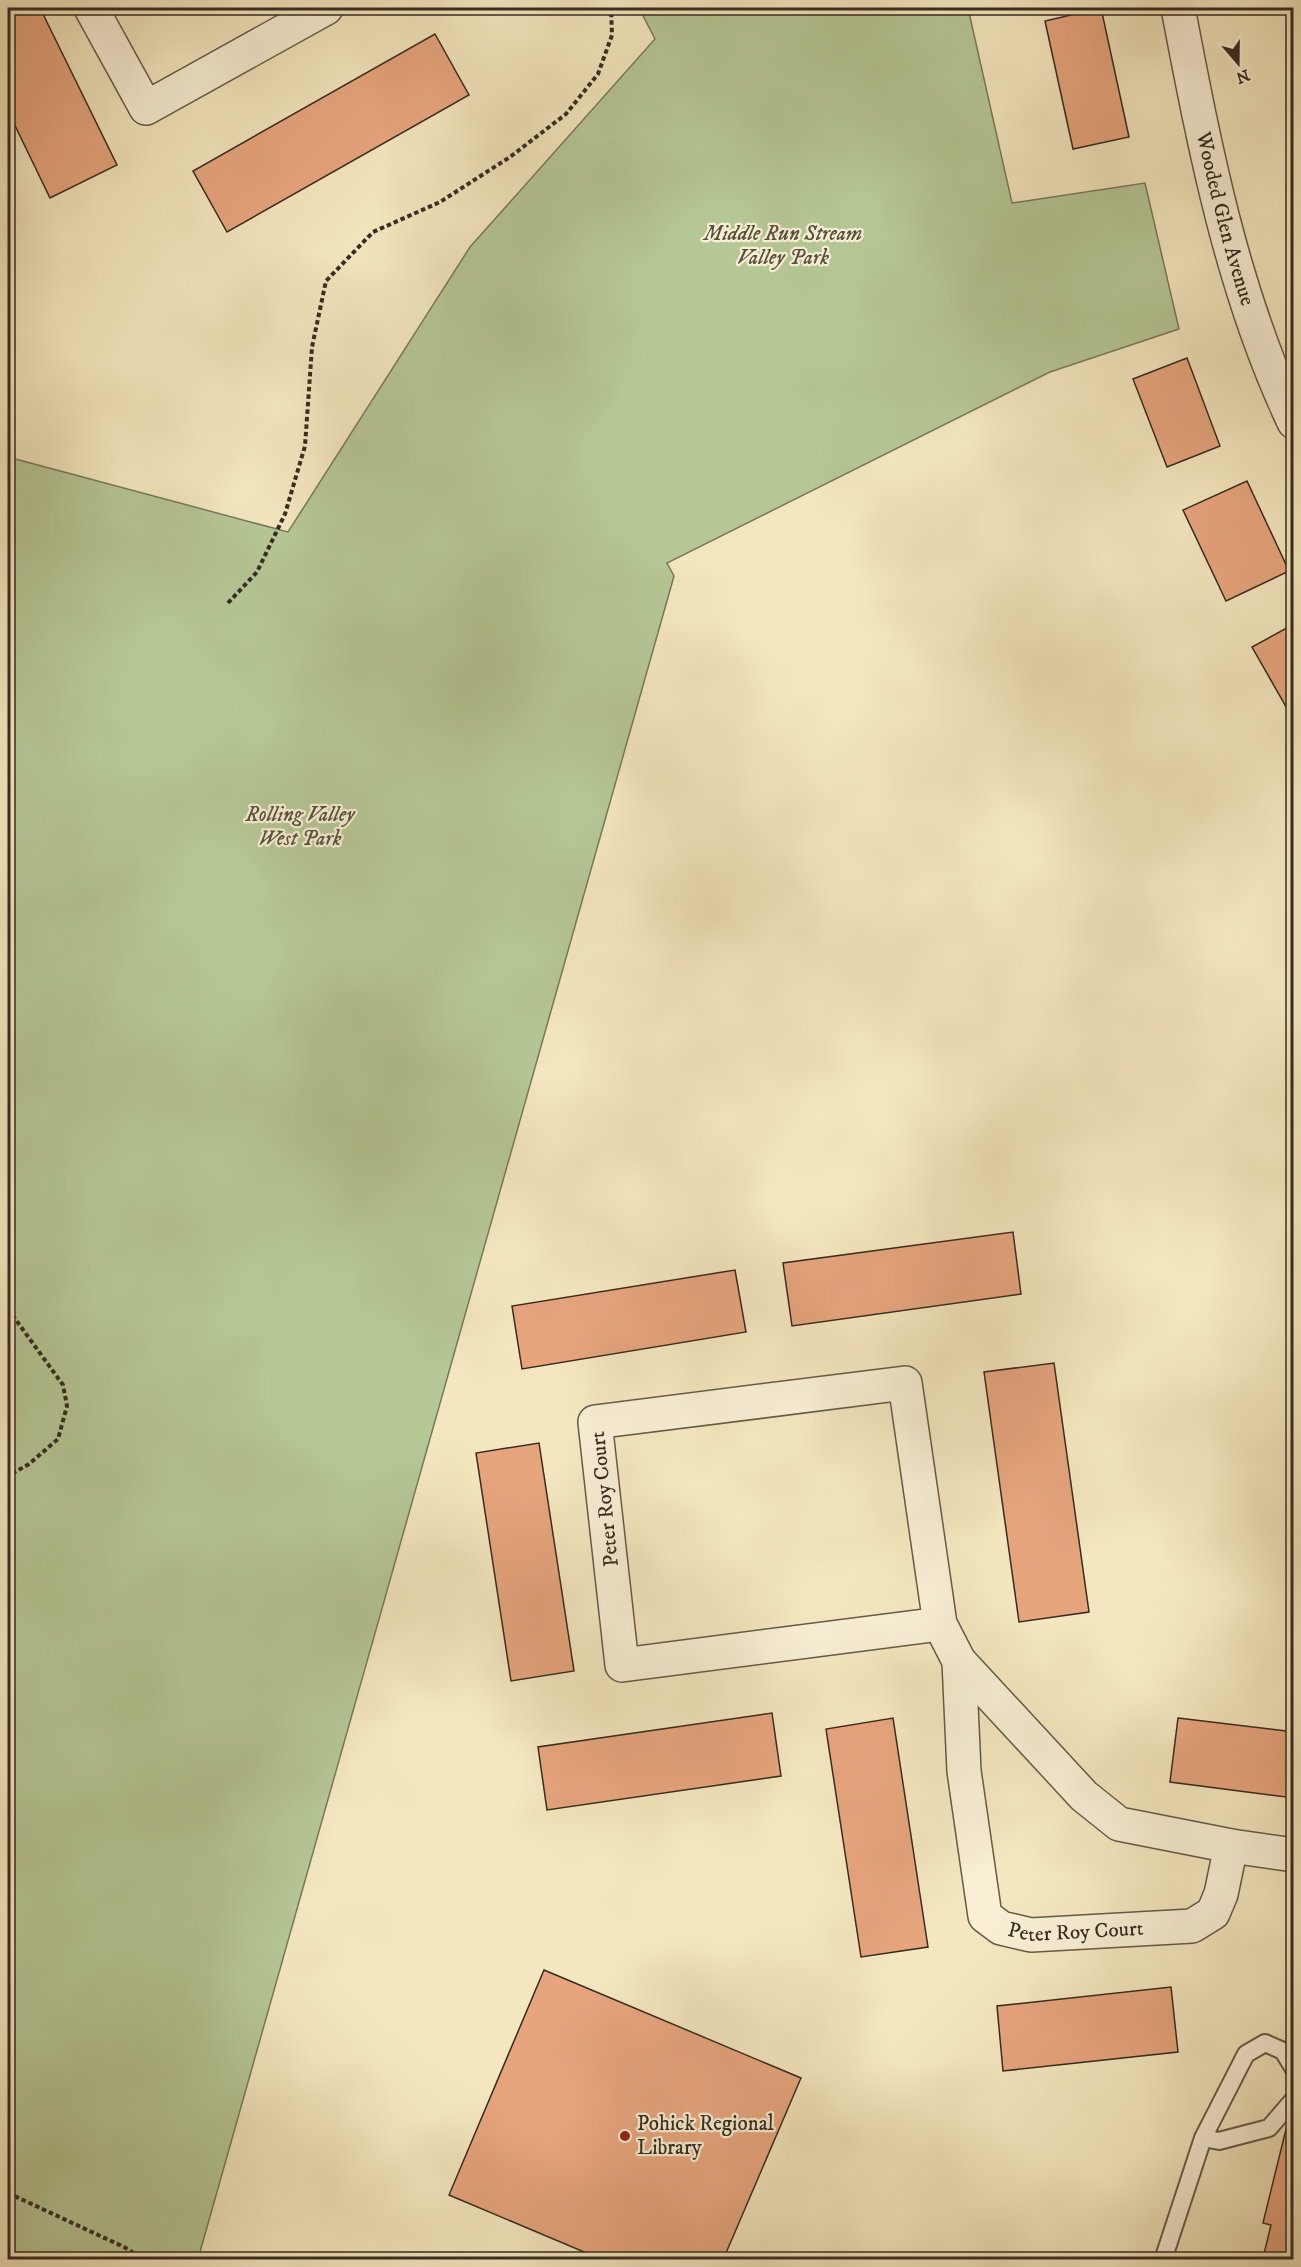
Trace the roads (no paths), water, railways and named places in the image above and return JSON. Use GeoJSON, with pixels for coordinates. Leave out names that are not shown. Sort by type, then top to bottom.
{"type":"FeatureCollection","features":[{"type":"Feature","properties":{"kind":"street"},"geometry":{"type":"LineString","coordinates":[[91,8],[146,108],[326,8]]}},
{"type":"Feature","properties":{"kind":"street","name":"Wooded Glen Avenue"},"geometry":{"type":"LineString","coordinates":[[1178,8],[1207,159],[1230,253],[1251,319],[1293,422]]}},
{"type":"Feature","properties":{"kind":"street","name":"Peter Roy Court"},"geometry":{"type":"LineString","coordinates":[[940,1624],[622,1665],[595,1422],[905,1383],[940,1624],[959,1661],[1084,1796],[1119,1824],[1231,1846],[1293,1855]]}},
{"type":"Feature","properties":{"kind":"street","name":"Peter Roy Court"},"geometry":{"type":"LineString","coordinates":[[959,1661],[964,1771],[985,1916],[1001,1928],[1031,1935],[1192,1926],[1213,1913],[1221,1894],[1231,1846]]}},
{"type":"Feature","properties":{"kind":"lane"},"geometry":{"type":"LineString","coordinates":[[1163,2259],[1203,2138],[1246,2054],[1265,2043],[1283,2051],[1293,2069]]}},
{"type":"Feature","properties":{"kind":"lane"},"geometry":{"type":"LineString","coordinates":[[1203,2138],[1219,2141],[1269,2128],[1293,2099]]}},
{"type":"Feature","properties":{"kind":"place","name":"Pohick Regional Library"},"geometry":{"type":"Point","coordinates":[625,2136]}},
{"type":"Feature","properties":{"kind":"park label","name":"Middle Run Stream Valley Park"},"geometry":{"type":"Point","coordinates":[783,246]}},
{"type":"Feature","properties":{"kind":"park label","name":"Rolling Valley West Park"},"geometry":{"type":"Point","coordinates":[300,827]}}]}
